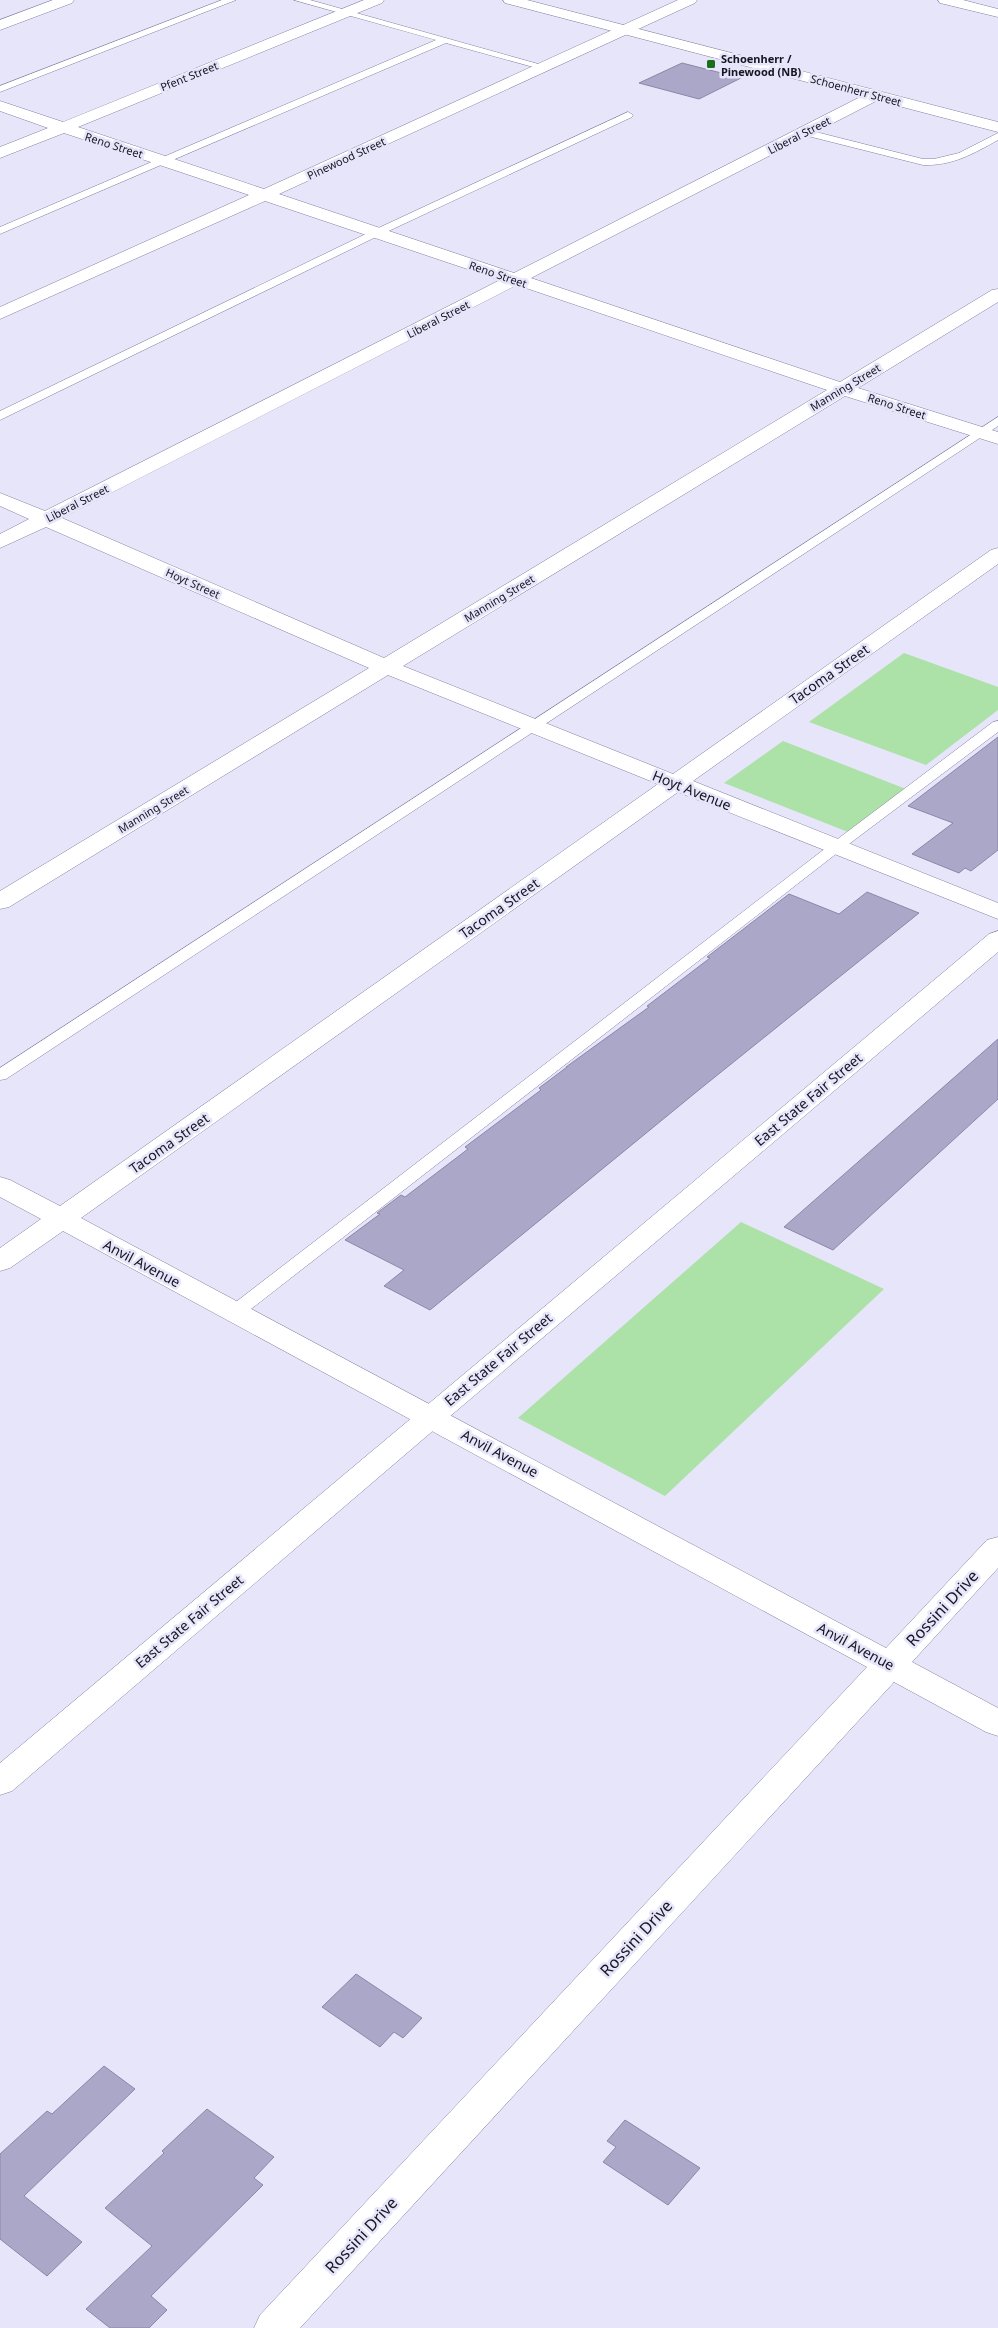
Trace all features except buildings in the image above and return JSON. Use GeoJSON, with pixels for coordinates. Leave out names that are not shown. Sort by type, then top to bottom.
{"type":"FeatureCollection","features":[{"type":"Feature","properties":{"kind":"street"},"geometry":{"type":"LineString","coordinates":[[0,25],[67,0]]}},
{"type":"Feature","properties":{"kind":"street","name":"Pfent Street"},"geometry":{"type":"LineString","coordinates":[[0,152],[377,0]]}},
{"type":"Feature","properties":{"kind":"street","name":"Schoenherr Street"},"geometry":{"type":"LineString","coordinates":[[510,0],[998,127]]}},
{"type":"Feature","properties":{"kind":"street","name":"Pinewood Street"},"geometry":{"type":"LineString","coordinates":[[0,314],[690,0]]}},
{"type":"Feature","properties":{"kind":"street"},"geometry":{"type":"LineString","coordinates":[[945,0],[998,13]]}},
{"type":"Feature","properties":{"kind":"street","name":"Liberal Street"},"geometry":{"type":"LineString","coordinates":[[0,542],[876,95]]}},
{"type":"Feature","properties":{"kind":"street","name":"Reno Street"},"geometry":{"type":"LineString","coordinates":[[0,106],[515,280],[843,389],[998,438]]}},
{"type":"Feature","properties":{"kind":"street","name":"Manning Street"},"geometry":{"type":"LineString","coordinates":[[0,902],[998,294]]}},
{"type":"Feature","properties":{"kind":"street","name":"Hoyt Street"},"geometry":{"type":"LineString","coordinates":[[0,499],[387,667]]}},
{"type":"Feature","properties":{"kind":"street","name":"Tacoma Street"},"geometry":{"type":"LineString","coordinates":[[0,1262],[998,554]]}},
{"type":"Feature","properties":{"kind":"street","name":"Hoyt Avenue"},"geometry":{"type":"LineString","coordinates":[[387,667],[998,912]]}},
{"type":"Feature","properties":{"kind":"street","name":"East State Fair Street"},"geometry":{"type":"LineString","coordinates":[[0,1782],[998,939]]}},
{"type":"Feature","properties":{"kind":"street","name":"Anvil Avenue"},"geometry":{"type":"LineString","coordinates":[[0,1186],[60,1220],[431,1416],[998,1723]]}},
{"type":"Feature","properties":{"kind":"street","name":"Rossini Drive"},"geometry":{"type":"LineString","coordinates":[[274,2328],[998,1548]]}},
{"type":"Feature","properties":{"kind":"lane"},"geometry":{"type":"LineString","coordinates":[[0,89],[231,0]]}},
{"type":"Feature","properties":{"kind":"lane"},"geometry":{"type":"LineString","coordinates":[[299,0],[544,67]]}},
{"type":"Feature","properties":{"kind":"lane"},"geometry":{"type":"LineString","coordinates":[[0,230],[164,162],[445,40]]}},
{"type":"Feature","properties":{"kind":"lane"},"geometry":{"type":"LineString","coordinates":[[0,416],[376,233],[628,115]]}},
{"type":"Feature","properties":{"kind":"lane"},"geometry":{"type":"LineString","coordinates":[[804,132],[923,162],[934,163],[951,160],[998,136]]}},
{"type":"Feature","properties":{"kind":"lane"},"geometry":{"type":"LineString","coordinates":[[0,1075],[998,421]]}},
{"type":"Feature","properties":{"kind":"lane"},"geometry":{"type":"LineString","coordinates":[[235,1312],[836,847],[998,725]]}},
{"type":"Feature","properties":{"kind":"green space"},"geometry":{"type":"Polygon","coordinates":[[[904,653],[998,687],[998,710],[926,765],[809,722],[904,653]]]}},
{"type":"Feature","properties":{"kind":"green space"},"geometry":{"type":"Polygon","coordinates":[[[783,741],[906,789],[848,832],[724,783],[783,741]]]}},
{"type":"Feature","properties":{"kind":"green space"},"geometry":{"type":"Polygon","coordinates":[[[741,1222],[884,1289],[665,1496],[518,1418],[741,1222]]]}},
{"type":"Feature","properties":{"kind":"place","name":"Schoenherr / Pinewood (NB)"},"geometry":{"type":"Point","coordinates":[711,64]}}]}
